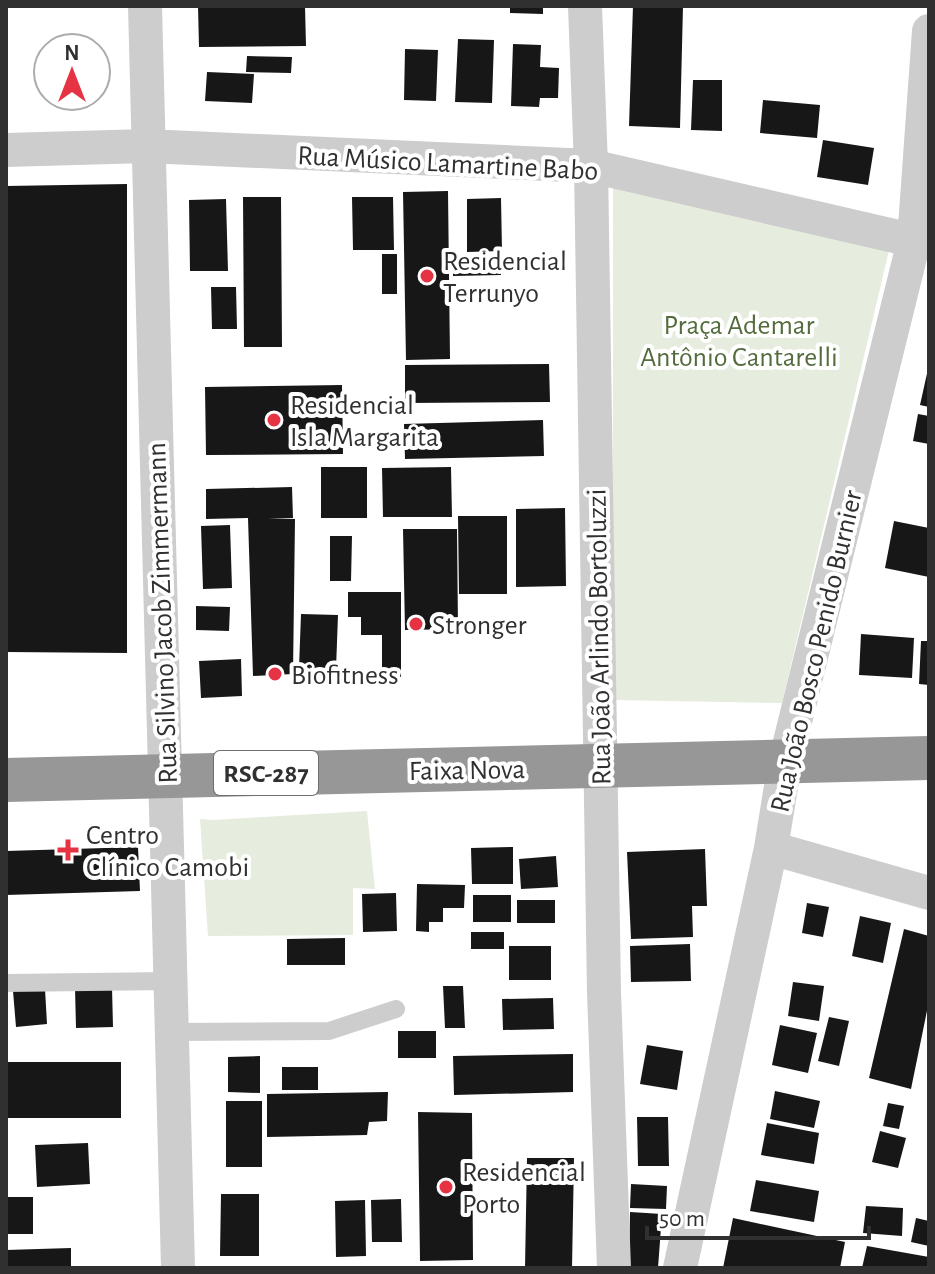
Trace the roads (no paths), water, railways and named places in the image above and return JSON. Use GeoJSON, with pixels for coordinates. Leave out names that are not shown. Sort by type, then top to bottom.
{"type":"FeatureCollection","features":[{"type":"Feature","properties":{"kind":"highway","name":"Faixa Nova"},"geometry":{"type":"LineString","coordinates":[[6,780],[929,758]]}},
{"type":"Feature","properties":{"kind":"street","name":"Rua Silvino Jacob Zimmermann"},"geometry":{"type":"LineString","coordinates":[[145,6],[178,1268]]}},
{"type":"Feature","properties":{"kind":"street","name":"Rua João Arlindo Bortoluzzi"},"geometry":{"type":"LineString","coordinates":[[585,6],[591,166],[604,992],[614,1268]]}},
{"type":"Feature","properties":{"kind":"street","name":"Rua João Bosco Penido Burnier"},"geometry":{"type":"LineString","coordinates":[[680,1268],[771,848],[785,762],[922,242],[929,31]]}},
{"type":"Feature","properties":{"kind":"street","name":"Rua Músico Lamartine Babo"},"geometry":{"type":"LineString","coordinates":[[6,150],[147,146],[591,166],[922,242]]}},
{"type":"Feature","properties":{"kind":"street"},"geometry":{"type":"LineString","coordinates":[[771,848],[929,893]]}},
{"type":"Feature","properties":{"kind":"lane"},"geometry":{"type":"LineString","coordinates":[[6,983],[171,981]]}},
{"type":"Feature","properties":{"kind":"lane"},"geometry":{"type":"LineString","coordinates":[[172,1032],[329,1031],[396,1009]]}},
{"type":"Feature","properties":{"kind":"place","name":"Residencial Terrunyo"},"geometry":{"type":"Point","coordinates":[427,276]}},
{"type":"Feature","properties":{"kind":"place","name":"Residencial Isla Margarita"},"geometry":{"type":"Point","coordinates":[274,420]}},
{"type":"Feature","properties":{"kind":"place","name":"Stronger"},"geometry":{"type":"Point","coordinates":[416,624]}},
{"type":"Feature","properties":{"kind":"place","name":"Biofitness"},"geometry":{"type":"Point","coordinates":[275,674]}},
{"type":"Feature","properties":{"kind":"place","name":"Centro Clínico Camobi"},"geometry":{"type":"Point","coordinates":[68,850]}},
{"type":"Feature","properties":{"kind":"place","name":"Residencial Porto"},"geometry":{"type":"Point","coordinates":[446,1187]}},
{"type":"Feature","properties":{"kind":"park label","name":"Praça Ademar Antônio Cantarelli"},"geometry":{"type":"Point","coordinates":[739,340]}}]}
